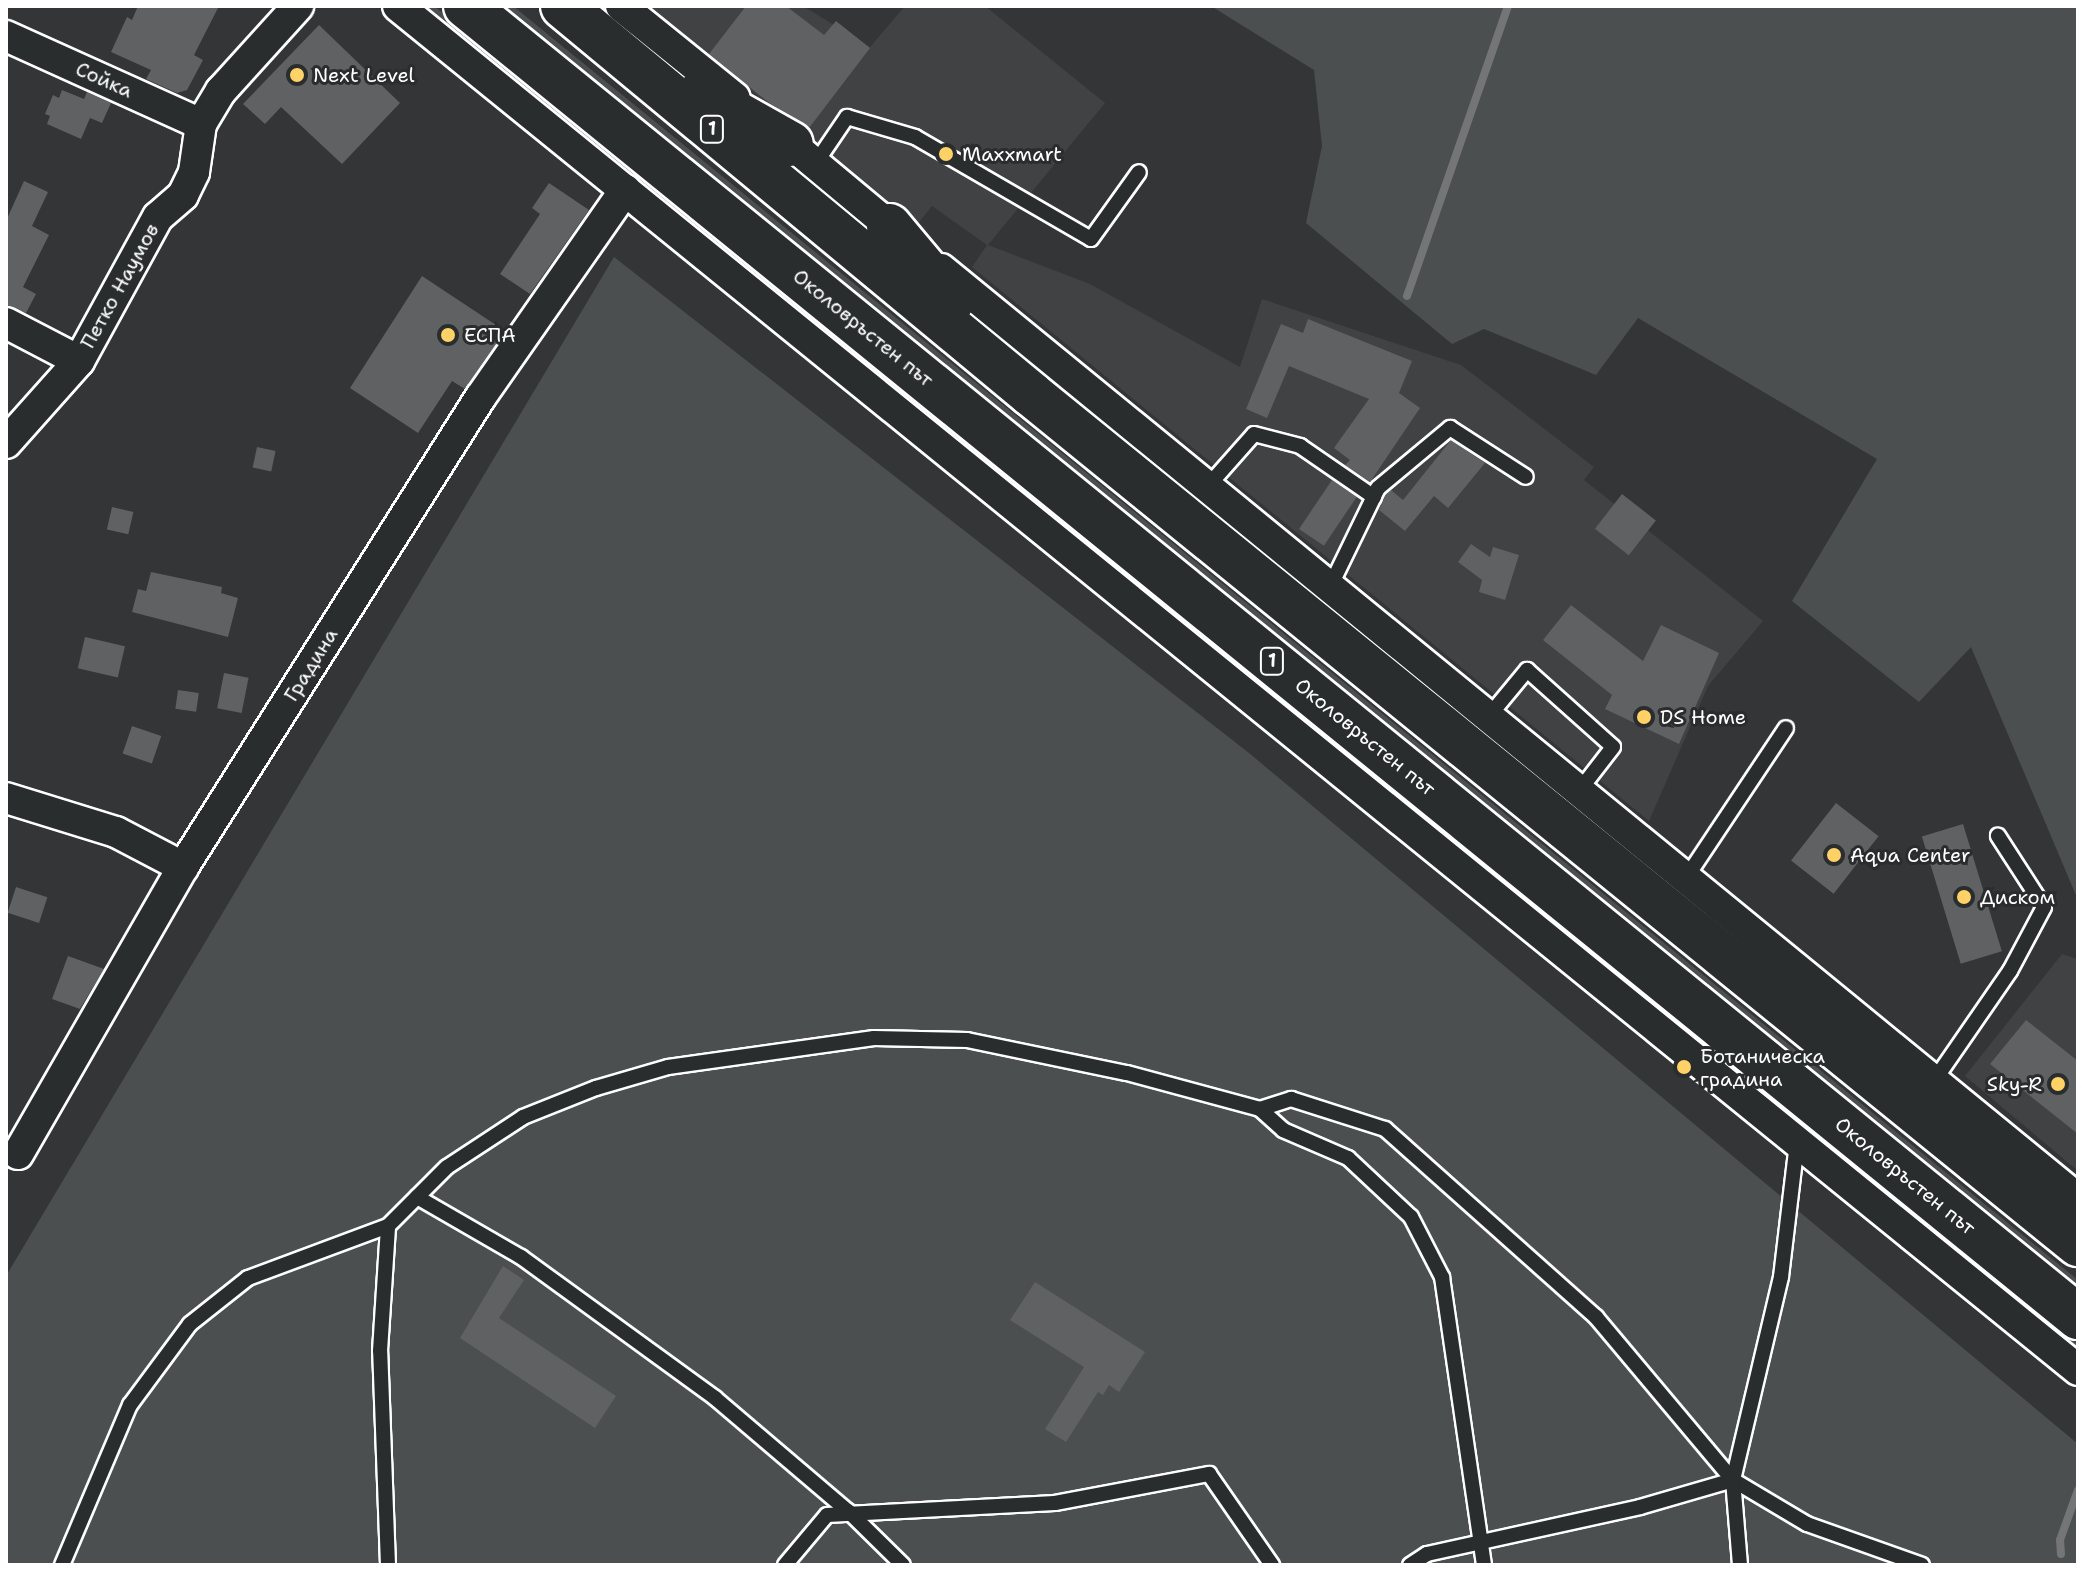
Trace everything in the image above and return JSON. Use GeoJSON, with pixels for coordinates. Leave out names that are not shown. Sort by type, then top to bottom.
{"type":"FeatureCollection","features":[{"type":"Feature","properties":{"kind":"highway","name":"Околовръстен път"},"geometry":{"type":"LineString","coordinates":[[466,6],[2078,1317]]}},
{"type":"Feature","properties":{"kind":"highway","name":"1"},"geometry":{"type":"LineString","coordinates":[[563,6],[613,23],[1031,394],[2078,1244]]}},
{"type":"Feature","properties":{"kind":"highway"},"geometry":{"type":"LineString","coordinates":[[613,23],[803,154]]}},
{"type":"Feature","properties":{"kind":"highway"},"geometry":{"type":"LineString","coordinates":[[889,226],[1031,394]]}},
{"type":"Feature","properties":{"kind":"street","name":"Петко Наумов"},"geometry":{"type":"LineString","coordinates":[[6,443],[79,361],[158,217],[183,195],[194,172],[201,124],[221,91],[298,6]]}},
{"type":"Feature","properties":{"kind":"street"},"geometry":{"type":"LineString","coordinates":[[398,6],[2078,1370]]}},
{"type":"Feature","properties":{"kind":"street","name":"Сойка"},"geometry":{"type":"LineString","coordinates":[[6,36],[201,124]]}},
{"type":"Feature","properties":{"kind":"street"},"geometry":{"type":"LineString","coordinates":[[803,154],[2078,1199]]}},
{"type":"Feature","properties":{"kind":"street","name":"Градина"},"geometry":{"type":"LineString","coordinates":[[18,1154],[183,867],[480,398],[625,190]]}},
{"type":"Feature","properties":{"kind":"street"},"geometry":{"type":"LineString","coordinates":[[6,323],[79,361]]}},
{"type":"Feature","properties":{"kind":"street"},"geometry":{"type":"LineString","coordinates":[[6,798],[116,832],[183,867]]}},
{"type":"Feature","properties":{"kind":"lane"},"geometry":{"type":"LineString","coordinates":[[803,154],[847,117],[915,137],[1091,239],[1139,172]]}},
{"type":"Feature","properties":{"kind":"lane"},"geometry":{"type":"LineString","coordinates":[[1330,587],[1374,497],[1450,428],[1526,477]]}},
{"type":"Feature","properties":{"kind":"lane"},"geometry":{"type":"LineString","coordinates":[[1208,486],[1254,434],[1300,446],[1374,497]]}},
{"type":"Feature","properties":{"kind":"lane"},"geometry":{"type":"LineString","coordinates":[[1489,716],[1527,670],[1613,747],[1579,791]]}},
{"type":"Feature","properties":{"kind":"lane"},"geometry":{"type":"LineString","coordinates":[[1686,878],[1786,728]]}},
{"type":"Feature","properties":{"kind":"lane"},"geometry":{"type":"LineString","coordinates":[[1934,1081],[2010,971],[2044,907],[1998,836]]}},
{"type":"Feature","properties":{"kind":"lane"},"geometry":{"type":"LineString","coordinates":[[62,1565],[130,1405],[190,1324],[248,1278],[388,1226],[447,1167],[523,1117],[596,1088],[668,1067],[829,1042],[967,1040],[1127,1073],[1260,1109],[1283,1130],[1348,1158],[1418,1229],[1442,1277],[1484,1565]]}},
{"type":"Feature","properties":{"kind":"lane"},"geometry":{"type":"LineString","coordinates":[[1260,1109],[1291,1099],[1385,1129],[1596,1317],[1733,1480],[1807,1524],[1922,1565]]}},
{"type":"Feature","properties":{"kind":"lane"},"geometry":{"type":"LineString","coordinates":[[1740,1565],[1733,1480],[1781,1277],[1797,1142]]}},
{"type":"Feature","properties":{"kind":"lane"},"geometry":{"type":"LineString","coordinates":[[417,1197],[534,1266],[715,1398],[848,1511],[903,1565]]}},
{"type":"Feature","properties":{"kind":"lane"},"geometry":{"type":"LineString","coordinates":[[388,1226],[380,1351],[388,1565]]}},
{"type":"Feature","properties":{"kind":"lane"},"geometry":{"type":"LineString","coordinates":[[785,1565],[827,1515],[848,1511],[1055,1503],[1209,1474],[1272,1565]]}},
{"type":"Feature","properties":{"kind":"lane"},"geometry":{"type":"LineString","coordinates":[[1410,1565],[1427,1554],[1733,1480]]}},
{"type":"Feature","properties":{"kind":"shaded area"},"geometry":{"type":"Polygon","coordinates":[[[415,6],[434,6],[812,312],[852,352],[846,356],[415,6]]]}},
{"type":"Feature","properties":{"kind":"shaded area"},"geometry":{"type":"Polygon","coordinates":[[[497,6],[513,6],[2078,1280],[2078,1288],[497,6]]]}},
{"type":"Feature","properties":{"kind":"shaded area"},"geometry":{"type":"Polygon","coordinates":[[[648,6],[803,6],[870,47],[905,6],[985,6],[1105,103],[988,245],[1090,284],[1240,367],[1262,299],[1461,365],[1594,467],[1584,480],[1763,621],[1708,686],[1649,821],[972,267],[987,245],[932,206],[916,226],[648,6]]]}},
{"type":"Feature","properties":{"kind":"shaded area"},"geometry":{"type":"Polygon","coordinates":[[[1211,6],[2078,6],[2078,900],[1971,647],[1919,702],[1792,601],[1877,459],[1638,318],[1596,375],[1484,329],[1452,344],[1306,223],[1322,146],[1314,70],[1211,6]]]}},
{"type":"Feature","properties":{"kind":"shaded area"},"geometry":{"type":"Polygon","coordinates":[[[614,257],[1249,753],[2078,1444],[2078,1565],[6,1565],[6,1276],[614,257]]]}},
{"type":"Feature","properties":{"kind":"shaded area"},"geometry":{"type":"Polygon","coordinates":[[[2062,954],[2078,959],[2078,1171],[1965,1076],[2062,954]]]}},
{"type":"Feature","properties":{"kind":"shaded area"},"geometry":{"type":"Polygon","coordinates":[[[1915,1212],[2078,1344],[2071,1353],[1907,1221],[1915,1212]]]}},
{"type":"Feature","properties":{"kind":"building"},"geometry":{"type":"Polygon","coordinates":[[[138,6],[219,6],[194,55],[203,60],[187,90],[177,93],[146,79],[151,70],[111,52],[127,17],[132,20],[138,6]]]}},
{"type":"Feature","properties":{"kind":"building"},"geometry":{"type":"Polygon","coordinates":[[[746,6],[786,6],[824,35],[836,21],[870,48],[809,128],[768,102],[709,54],[746,6]]]}},
{"type":"Feature","properties":{"kind":"building"},"geometry":{"type":"Polygon","coordinates":[[[319,25],[400,103],[342,164],[281,107],[265,124],[243,104],[319,25]]]}},
{"type":"Feature","properties":{"kind":"building"},"geometry":{"type":"Polygon","coordinates":[[[62,90],[84,99],[87,92],[111,103],[102,123],[90,118],[81,139],[47,124],[50,116],[45,114],[53,95],[59,98],[62,90]]]}},
{"type":"Feature","properties":{"kind":"building"},"geometry":{"type":"Polygon","coordinates":[[[24,181],[48,192],[32,226],[49,235],[23,287],[36,294],[26,313],[6,305],[6,221],[24,181]]]}},
{"type":"Feature","properties":{"kind":"building"},"geometry":{"type":"Polygon","coordinates":[[[549,183],[589,210],[530,294],[500,274],[540,214],[532,208],[549,183]]]}},
{"type":"Feature","properties":{"kind":"building"},"geometry":{"type":"Polygon","coordinates":[[[422,276],[505,331],[465,389],[452,381],[418,433],[350,388],[422,276]]]}},
{"type":"Feature","properties":{"kind":"building"},"geometry":{"type":"Polygon","coordinates":[[[1308,319],[1412,361],[1399,393],[1420,408],[1370,482],[1345,465],[1350,460],[1334,448],[1369,399],[1289,366],[1267,418],[1246,409],[1281,324],[1303,333],[1308,319]]]}},
{"type":"Feature","properties":{"kind":"building"},"geometry":{"type":"Polygon","coordinates":[[[1451,440],[1485,463],[1448,508],[1434,496],[1405,531],[1379,510],[1386,494],[1391,490],[1403,500],[1451,440]]]}},
{"type":"Feature","properties":{"kind":"building"},"geometry":{"type":"Polygon","coordinates":[[[257,447],[276,451],[271,471],[253,468],[257,447]]]}},
{"type":"Feature","properties":{"kind":"building"},"geometry":{"type":"Polygon","coordinates":[[[1332,480],[1357,497],[1324,546],[1299,529],[1332,480]]]}},
{"type":"Feature","properties":{"kind":"building"},"geometry":{"type":"Polygon","coordinates":[[[1622,494],[1656,520],[1629,555],[1595,529],[1622,494]]]}},
{"type":"Feature","properties":{"kind":"building"},"geometry":{"type":"Polygon","coordinates":[[[112,507],[133,512],[128,534],[107,529],[112,507]]]}},
{"type":"Feature","properties":{"kind":"building"},"geometry":{"type":"Polygon","coordinates":[[[1471,544],[1490,557],[1493,547],[1519,555],[1505,600],[1479,592],[1482,580],[1458,562],[1471,544]]]}},
{"type":"Feature","properties":{"kind":"building"},"geometry":{"type":"Polygon","coordinates":[[[151,572],[222,587],[221,593],[238,598],[228,637],[132,612],[138,589],[146,591],[151,572]]]}},
{"type":"Feature","properties":{"kind":"building"},"geometry":{"type":"Polygon","coordinates":[[[1571,605],[1643,661],[1661,625],[1719,653],[1679,744],[1605,709],[1612,695],[1543,640],[1571,605]]]}},
{"type":"Feature","properties":{"kind":"building"},"geometry":{"type":"Polygon","coordinates":[[[85,637],[125,646],[118,677],[78,668],[85,637]]]}},
{"type":"Feature","properties":{"kind":"building"},"geometry":{"type":"Polygon","coordinates":[[[224,673],[249,678],[242,713],[217,708],[224,673]]]}},
{"type":"Feature","properties":{"kind":"building"},"geometry":{"type":"Polygon","coordinates":[[[178,690],[199,693],[196,712],[175,709],[178,690]]]}},
{"type":"Feature","properties":{"kind":"building"},"geometry":{"type":"Polygon","coordinates":[[[132,726],[161,736],[152,764],[123,753],[132,726]]]}},
{"type":"Feature","properties":{"kind":"building"},"geometry":{"type":"Polygon","coordinates":[[[1836,803],[1879,836],[1834,894],[1791,861],[1836,803]]]}},
{"type":"Feature","properties":{"kind":"building"},"geometry":{"type":"Polygon","coordinates":[[[1963,824],[2002,951],[1961,964],[1922,837],[1963,824]]]}},
{"type":"Feature","properties":{"kind":"building"},"geometry":{"type":"Polygon","coordinates":[[[16,887],[47,897],[39,923],[8,913],[16,887]]]}},
{"type":"Feature","properties":{"kind":"building"},"geometry":{"type":"Polygon","coordinates":[[[68,956],[104,969],[80,1009],[52,999],[68,956]]]}},
{"type":"Feature","properties":{"kind":"building"},"geometry":{"type":"Polygon","coordinates":[[[2026,1020],[2078,1061],[2078,1134],[1990,1064],[2026,1020]]]}},
{"type":"Feature","properties":{"kind":"building"},"geometry":{"type":"Polygon","coordinates":[[[503,1266],[524,1280],[499,1318],[616,1396],[595,1428],[460,1338],[503,1266]]]}},
{"type":"Feature","properties":{"kind":"building"},"geometry":{"type":"Polygon","coordinates":[[[1035,1282],[1145,1352],[1119,1392],[1109,1385],[1103,1395],[1098,1392],[1066,1442],[1045,1429],[1084,1367],[1010,1320],[1035,1282]]]}},
{"type":"Feature","properties":{"kind":"waterway"},"geometry":{"type":"LineString","coordinates":[[1407,296],[1508,6]]}},
{"type":"Feature","properties":{"kind":"waterway"},"geometry":{"type":"LineString","coordinates":[[2061,1554],[2060,1540],[2078,1490]]}},
{"type":"Feature","properties":{"kind":"place","name":"Next Level"},"geometry":{"type":"Point","coordinates":[297,75]}},
{"type":"Feature","properties":{"kind":"place","name":"Maxxmart"},"geometry":{"type":"Point","coordinates":[946,154]}},
{"type":"Feature","properties":{"kind":"place","name":"ЕСПА"},"geometry":{"type":"Point","coordinates":[448,335]}},
{"type":"Feature","properties":{"kind":"place","name":"DS Home"},"geometry":{"type":"Point","coordinates":[1644,717]}},
{"type":"Feature","properties":{"kind":"place","name":"Aqua Center"},"geometry":{"type":"Point","coordinates":[1834,855]}},
{"type":"Feature","properties":{"kind":"place","name":"Диском"},"geometry":{"type":"Point","coordinates":[1964,897]}},
{"type":"Feature","properties":{"kind":"place","name":"Ботаническа градина"},"geometry":{"type":"Point","coordinates":[1684,1067]}},
{"type":"Feature","properties":{"kind":"place","name":"Sky-R"},"geometry":{"type":"Point","coordinates":[2058,1084]}}]}
